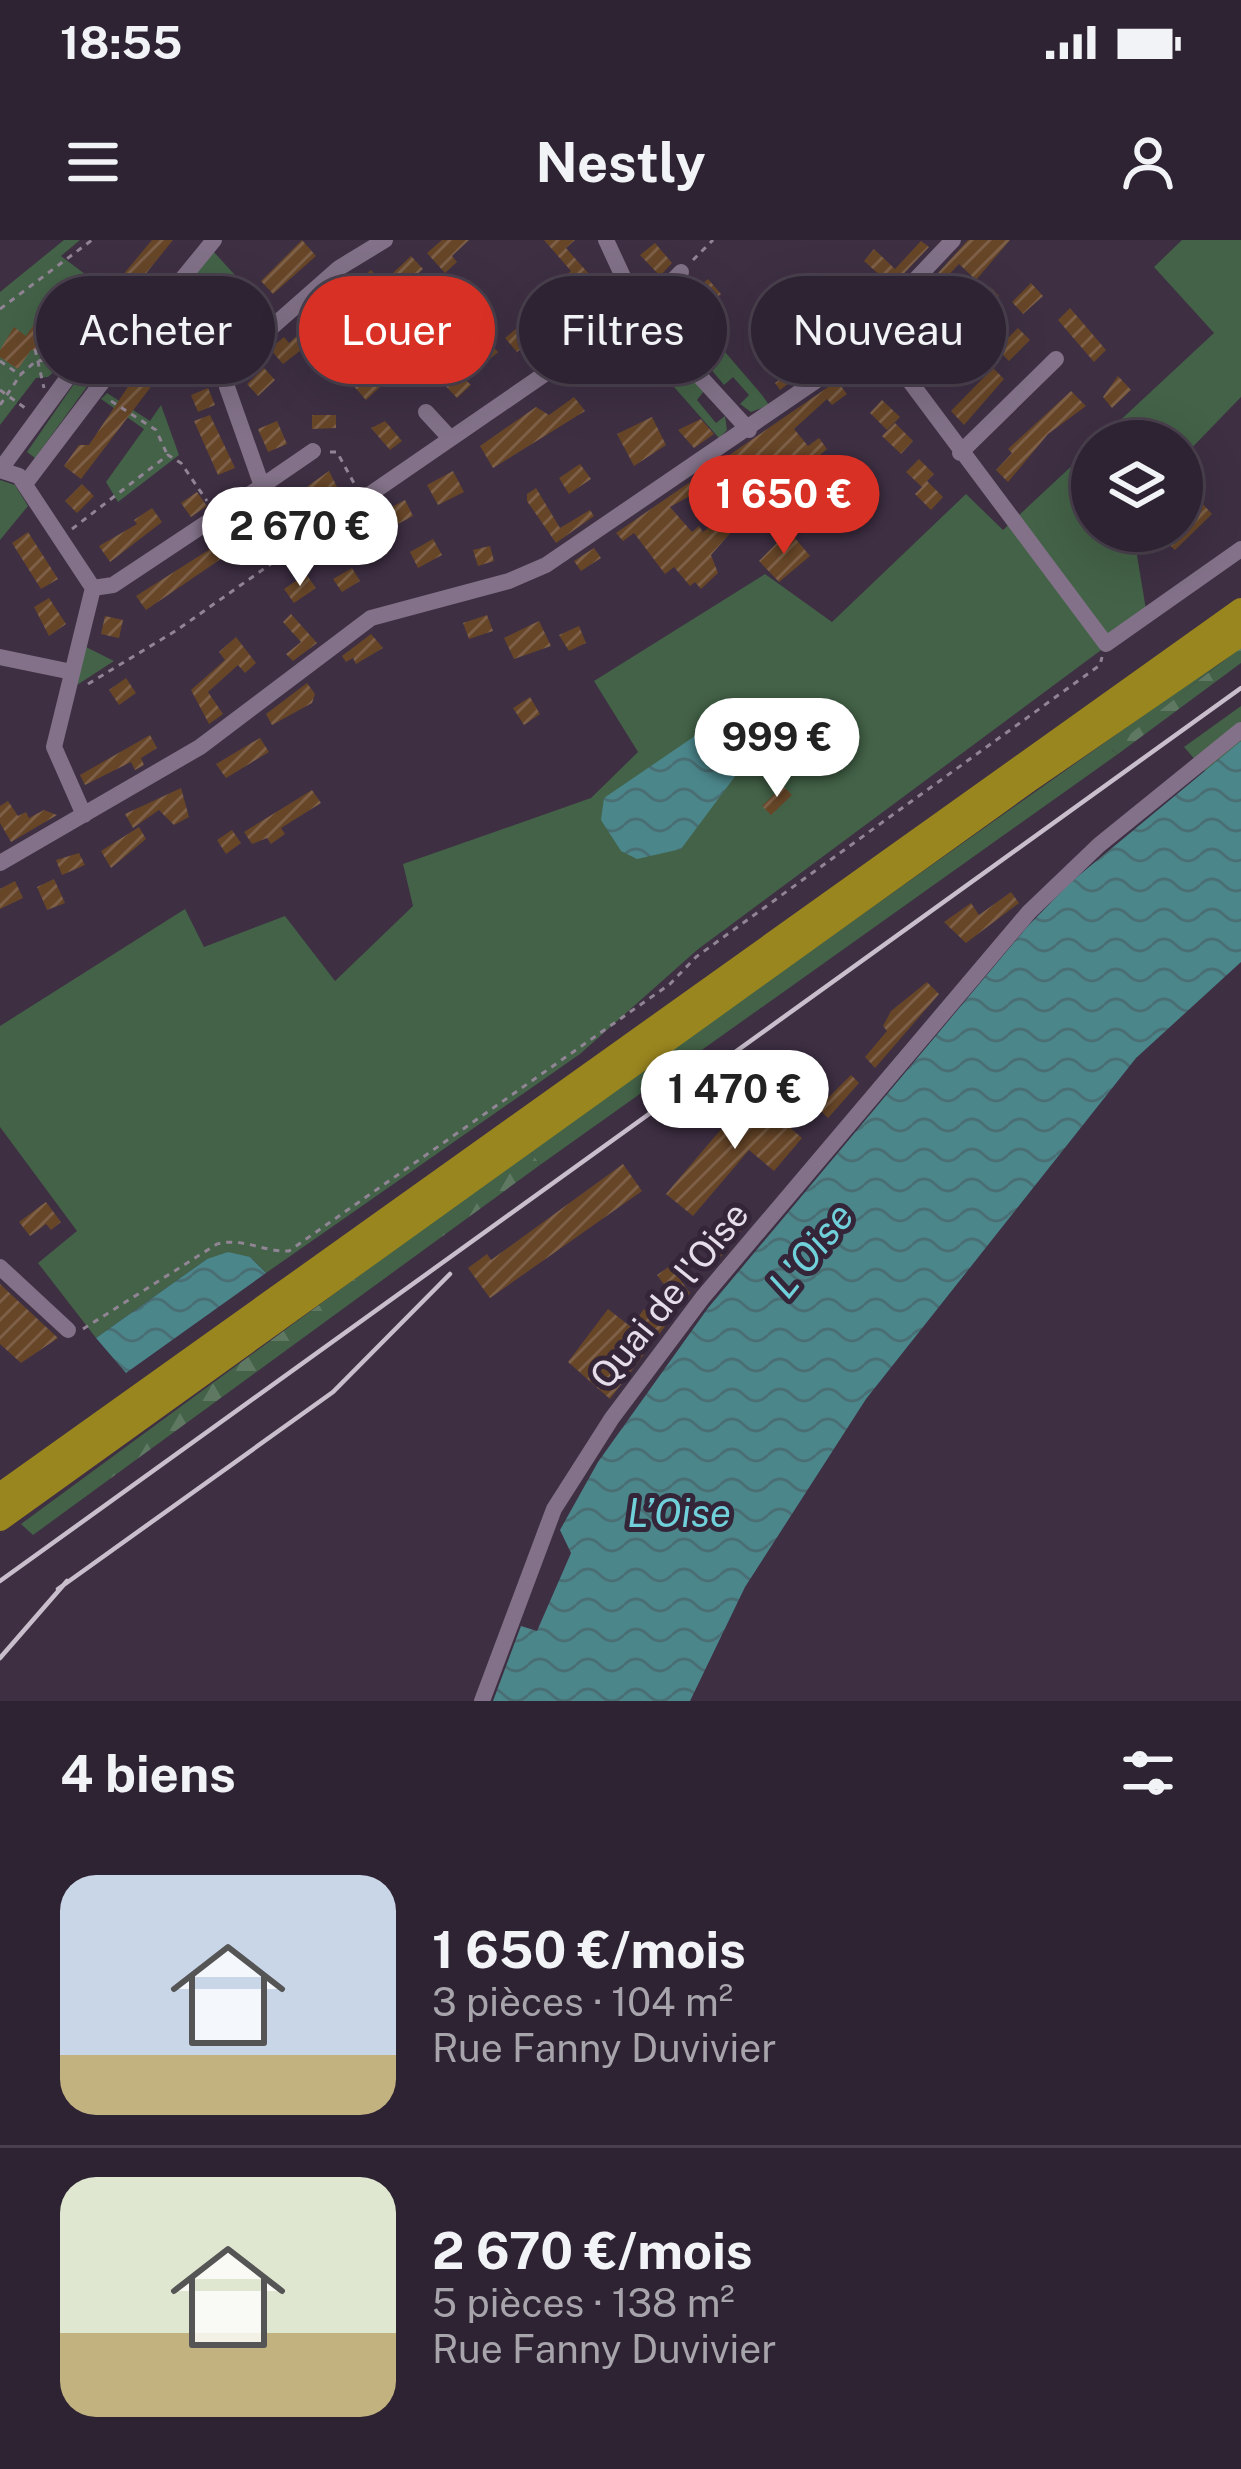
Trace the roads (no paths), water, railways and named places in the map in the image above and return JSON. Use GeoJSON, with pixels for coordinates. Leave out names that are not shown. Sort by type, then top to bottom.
{"type":"FeatureCollection","features":[{"type":"Feature","properties":{"kind":"highway"},"geometry":{"type":"LineString","coordinates":[[0,1495],[1241,610]]}},
{"type":"Feature","properties":{"kind":"highway"},"geometry":{"type":"LineString","coordinates":[[0,1519],[1029,780],[1241,634]]}},
{"type":"Feature","properties":{"kind":"street"},"geometry":{"type":"LineString","coordinates":[[185,276],[214,240]]}},
{"type":"Feature","properties":{"kind":"street"},"geometry":{"type":"LineString","coordinates":[[275,324],[339,268],[385,240]]}},
{"type":"Feature","properties":{"kind":"street"},"geometry":{"type":"LineString","coordinates":[[606,240],[623,276]]}},
{"type":"Feature","properties":{"kind":"street"},"geometry":{"type":"LineString","coordinates":[[918,276],[952,240]]}},
{"type":"Feature","properties":{"kind":"street"},"geometry":{"type":"LineString","coordinates":[[676,276],[681,272]]}},
{"type":"Feature","properties":{"kind":"street"},"geometry":{"type":"LineString","coordinates":[[960,453],[1056,359]]}},
{"type":"Feature","properties":{"kind":"street"},"geometry":{"type":"LineString","coordinates":[[62,384],[0,470],[25,484],[93,588],[55,753],[84,814]]}},
{"type":"Feature","properties":{"kind":"street"},"geometry":{"type":"LineString","coordinates":[[25,484],[100,384]]}},
{"type":"Feature","properties":{"kind":"street"},"geometry":{"type":"LineString","coordinates":[[227,384],[262,486]]}},
{"type":"Feature","properties":{"kind":"street"},"geometry":{"type":"LineString","coordinates":[[363,499],[527,384]]}},
{"type":"Feature","properties":{"kind":"street"},"geometry":{"type":"LineString","coordinates":[[707,384],[749,430]]}},
{"type":"Feature","properties":{"kind":"street"},"geometry":{"type":"LineString","coordinates":[[0,863],[200,747],[371,618],[509,581],[546,565],[664,480],[749,430],[812,384]]}},
{"type":"Feature","properties":{"kind":"street"},"geometry":{"type":"LineString","coordinates":[[910,384],[1106,644],[1241,549]]}},
{"type":"Feature","properties":{"kind":"street"},"geometry":{"type":"LineString","coordinates":[[426,412],[449,437]]}},
{"type":"Feature","properties":{"kind":"street"},"geometry":{"type":"LineString","coordinates":[[93,588],[113,585],[314,451]]}},
{"type":"Feature","properties":{"kind":"street"},"geometry":{"type":"LineString","coordinates":[[0,657],[72,671]]}},
{"type":"Feature","properties":{"kind":"street","name":"Quai de l'Oise"},"geometry":{"type":"LineString","coordinates":[[482,1701],[554,1509],[612,1418],[703,1297],[1029,912],[1099,845],[1241,730]]}},
{"type":"Feature","properties":{"kind":"street"},"geometry":{"type":"LineString","coordinates":[[0,1267],[68,1330]]}},
{"type":"Feature","properties":{"kind":"water"},"geometry":{"type":"Polygon","coordinates":[[[751,706],[762,718],[765,736],[681,849],[637,859],[621,851],[601,820],[604,798],[733,710],[751,706]]]}},
{"type":"Feature","properties":{"kind":"water","name":"L’Oise"},"geometry":{"type":"Polygon","coordinates":[[[1241,741],[1241,962],[1136,1058],[866,1399],[745,1587],[690,1701],[493,1701],[521,1626],[537,1631],[571,1553],[560,1530],[598,1462],[708,1308],[1027,927],[1071,882],[1241,741]]]}},
{"type":"Feature","properties":{"kind":"water"},"geometry":{"type":"Polygon","coordinates":[[[228,1252],[250,1257],[266,1273],[126,1373],[96,1338],[207,1259],[228,1252]]]}},
{"type":"Feature","properties":{"kind":"railway"},"geometry":{"type":"LineString","coordinates":[[0,1581],[1241,688]]}},
{"type":"Feature","properties":{"kind":"railway"},"geometry":{"type":"LineString","coordinates":[[58,1589],[333,1392],[450,1274]]}},
{"type":"Feature","properties":{"kind":"railway"},"geometry":{"type":"LineString","coordinates":[[0,1658],[67,1581]]}},
{"type":"Feature","properties":{"kind":"water label","name":"L'Oise"},"geometry":{"type":"Point","coordinates":[811,1250]}}]}
